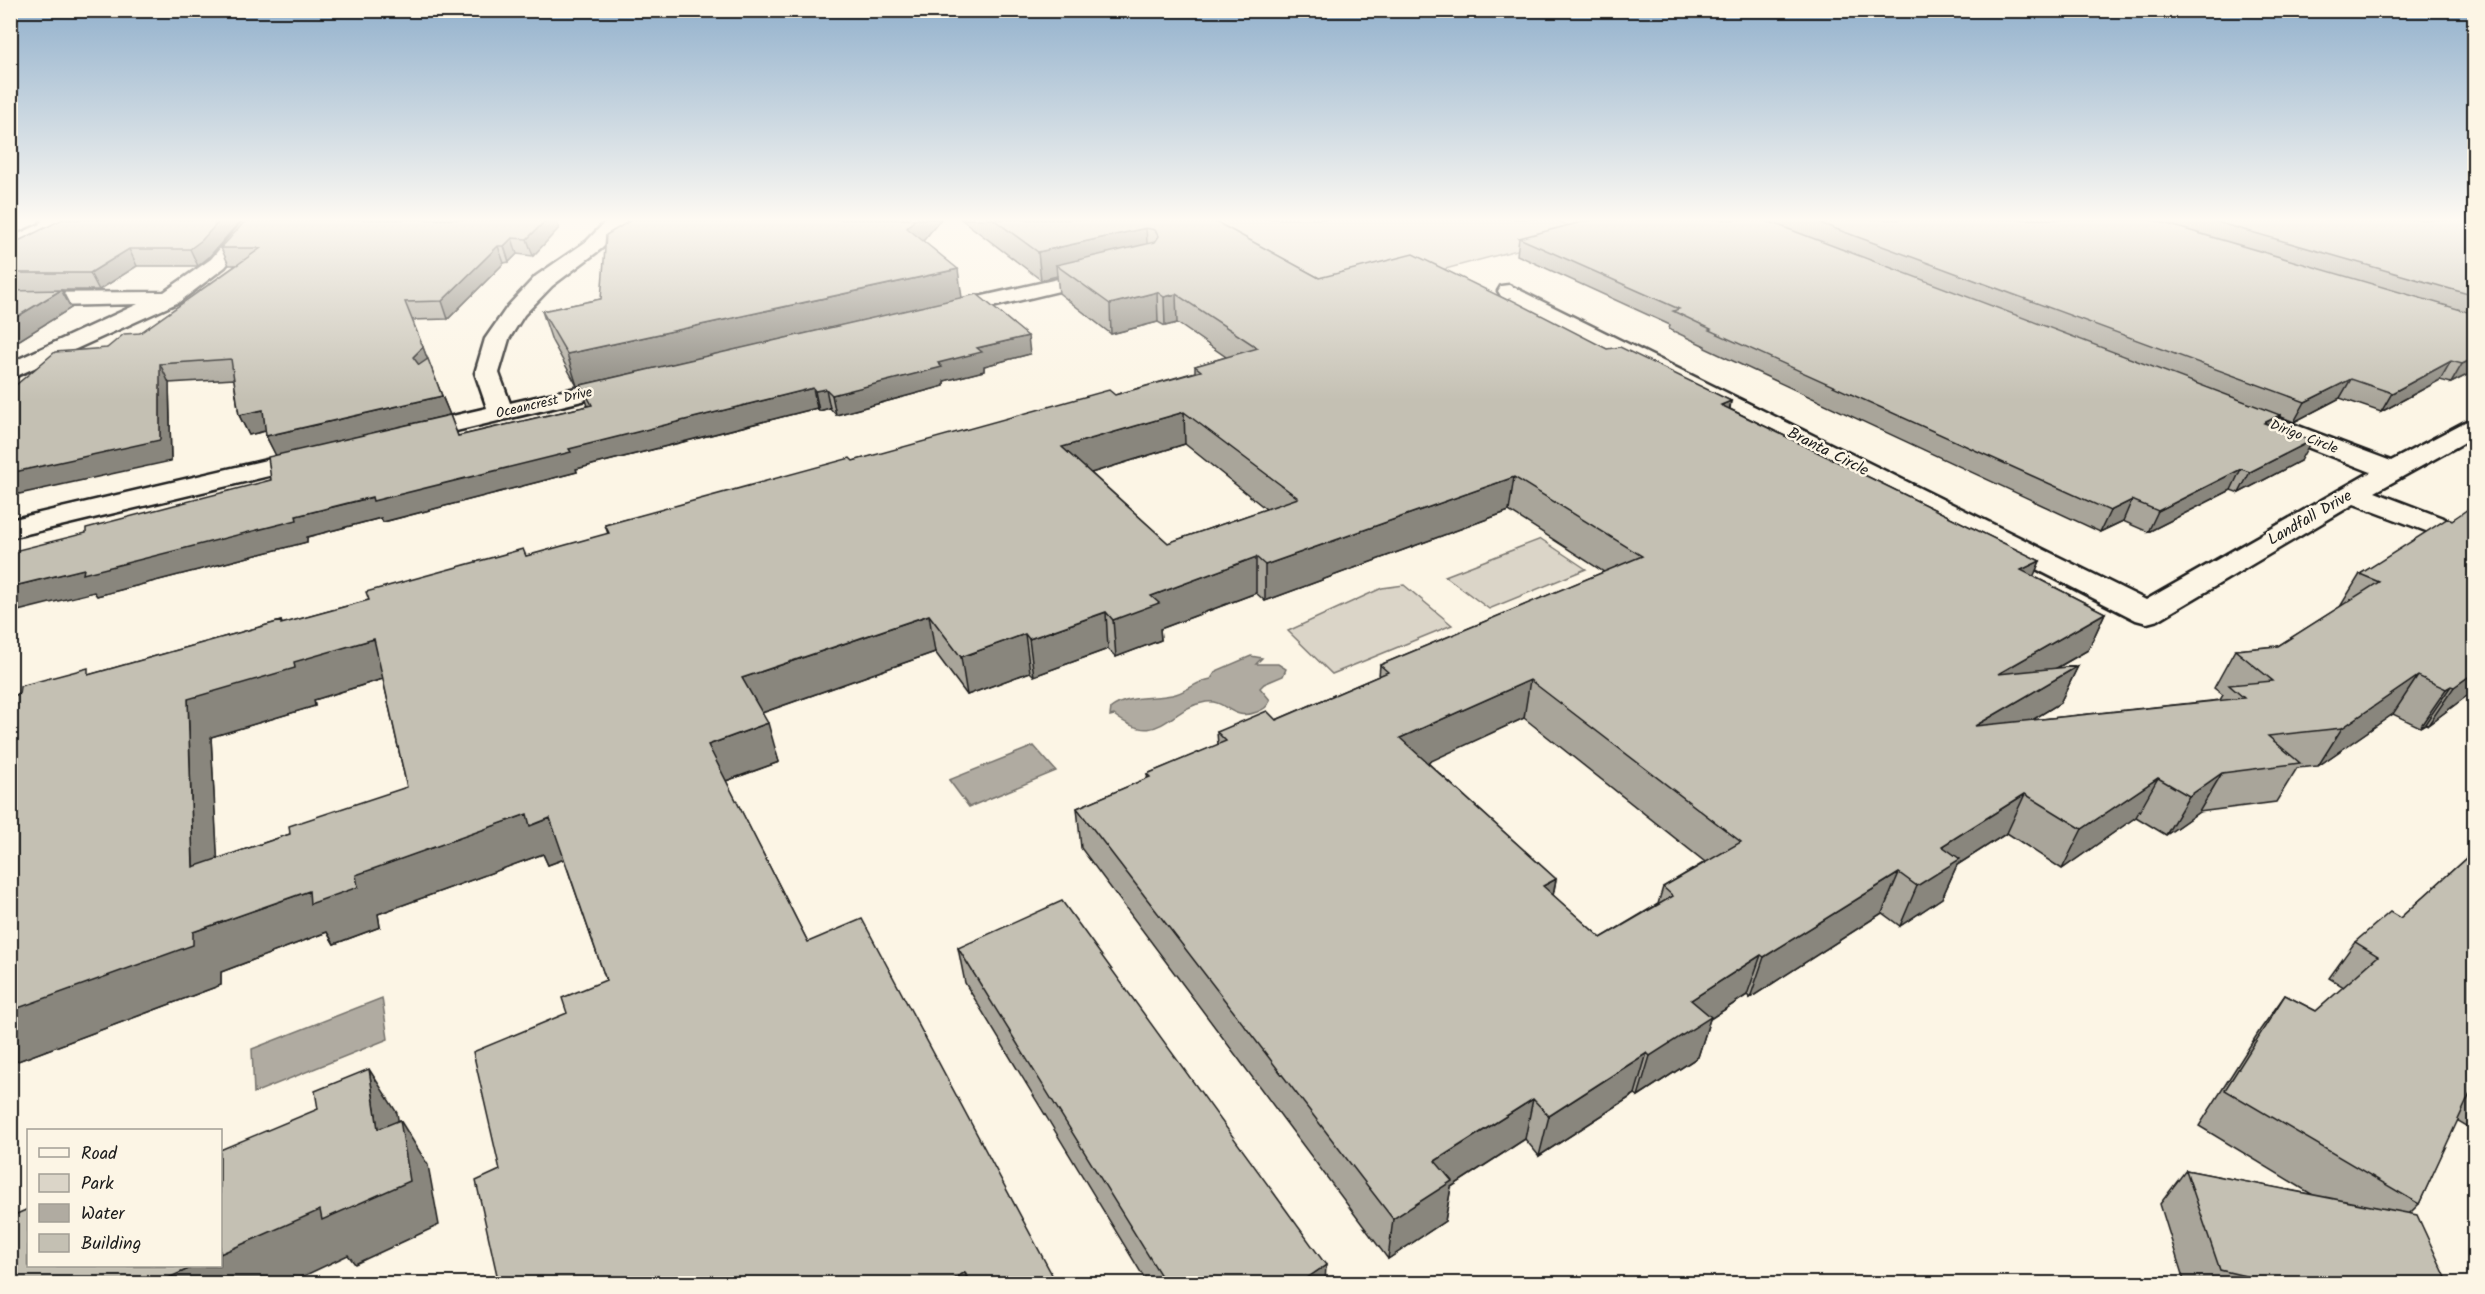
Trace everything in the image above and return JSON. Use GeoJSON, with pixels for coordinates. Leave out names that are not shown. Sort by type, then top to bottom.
{"type":"FeatureCollection","features":[{"type":"Feature","properties":{"kind":"street"},"geometry":{"type":"LineString","coordinates":[[10,372],[171,297],[196,279]]}},
{"type":"Feature","properties":{"kind":"street"},"geometry":{"type":"LineString","coordinates":[[501,413],[487,373],[497,339],[516,311],[546,279]]}},
{"type":"Feature","properties":{"kind":"street"},"geometry":{"type":"LineString","coordinates":[[917,317],[1083,279]]}},
{"type":"Feature","properties":{"kind":"street","name":"Branta Circle"},"geometry":{"type":"LineString","coordinates":[[1509,291],[2147,613]]}},
{"type":"Feature","properties":{"kind":"street"},"geometry":{"type":"LineString","coordinates":[[10,300],[171,297]]}},
{"type":"Feature","properties":{"kind":"street","name":"Oceancrest Drive"},"geometry":{"type":"LineString","coordinates":[[387,440],[651,378]]}},
{"type":"Feature","properties":{"kind":"street","name":"Dirigo Circle"},"geometry":{"type":"LineString","coordinates":[[2214,402],[2392,471]]}},
{"type":"Feature","properties":{"kind":"street","name":"Landfall Drive"},"geometry":{"type":"LineString","coordinates":[[2147,613],[2352,493],[2475,427]]}},
{"type":"Feature","properties":{"kind":"street"},"geometry":{"type":"LineString","coordinates":[[10,529],[330,453]]}},
{"type":"Feature","properties":{"kind":"street"},"geometry":{"type":"LineString","coordinates":[[2352,493],[2475,540]]}},
{"type":"Feature","properties":{"kind":"green space"},"geometry":{"type":"Polygon","coordinates":[[[1276,279],[1406,279],[1317,303],[1276,279]]]}},
{"type":"Feature","properties":{"kind":"green space"},"geometry":{"type":"Polygon","coordinates":[[[1541,539],[1586,569],[1489,609],[1445,576],[1541,539]]]}},
{"type":"Feature","properties":{"kind":"green space"},"geometry":{"type":"Polygon","coordinates":[[[1404,585],[1452,625],[1332,674],[1288,631],[1382,588],[1404,585]]]}},
{"type":"Feature","properties":{"kind":"water"},"geometry":{"type":"Polygon","coordinates":[[[1251,656],[1262,658],[1256,664],[1278,664],[1286,669],[1283,676],[1260,688],[1270,700],[1265,708],[1257,712],[1241,714],[1219,704],[1206,702],[1182,711],[1163,724],[1142,729],[1114,715],[1110,716],[1111,708],[1125,701],[1177,694],[1211,679],[1216,671],[1251,656]]]}},
{"type":"Feature","properties":{"kind":"water"},"geometry":{"type":"Polygon","coordinates":[[[1034,746],[1056,771],[969,807],[949,780],[1034,746]]]}},
{"type":"Feature","properties":{"kind":"water"},"geometry":{"type":"Polygon","coordinates":[[[382,998],[388,1039],[254,1093],[252,1049],[382,998]]]}},
{"type":"Feature","properties":{"kind":"building"},"geometry":{"type":"Polygon","coordinates":[[[216,279],[464,279],[442,301],[405,302],[423,347],[413,357],[419,365],[428,359],[442,396],[266,436],[263,410],[239,415],[231,359],[160,364],[160,440],[10,473],[10,390],[55,352],[107,348],[124,334],[140,333],[216,279]]]}},
{"type":"Feature","properties":{"kind":"building"},"geometry":{"type":"Polygon","coordinates":[[[603,279],[910,279],[567,354],[542,311],[601,299],[603,279]]]}},
{"type":"Feature","properties":{"kind":"building"},"geometry":{"type":"Polygon","coordinates":[[[1076,279],[1465,279],[1507,300],[1510,299],[1607,349],[1620,347],[1731,401],[1721,405],[2040,561],[2021,570],[2105,613],[1998,674],[2078,666],[1975,726],[2244,698],[2229,685],[2273,681],[2235,650],[2278,646],[2379,582],[2360,574],[2448,518],[2452,520],[2471,507],[2475,508],[2475,642],[2472,643],[2475,644],[2475,672],[2454,687],[2446,689],[2418,676],[2342,728],[2268,736],[2300,763],[2222,773],[2189,796],[2158,778],[2082,829],[2025,794],[1942,846],[1960,859],[1917,886],[1899,873],[1764,957],[1761,955],[1691,1000],[1711,1017],[1650,1056],[1647,1053],[1549,1116],[1533,1099],[1435,1161],[1452,1181],[1393,1219],[1077,808],[1150,777],[1147,774],[1226,741],[1217,732],[1267,711],[1276,720],[1388,672],[1380,665],[1642,556],[1514,477],[1265,565],[1256,557],[1151,596],[1159,603],[1113,620],[1106,612],[1029,639],[1025,634],[961,657],[929,615],[742,678],[768,723],[708,745],[808,942],[862,919],[1057,1284],[970,1284],[965,1272],[946,1284],[499,1284],[476,1181],[500,1170],[473,1052],[567,1013],[562,998],[606,980],[550,818],[530,826],[527,814],[356,875],[358,887],[310,904],[309,891],[193,932],[193,945],[10,1011],[10,697],[19,694],[20,686],[88,668],[88,675],[281,621],[281,624],[369,600],[366,592],[523,549],[526,556],[609,533],[605,525],[850,458],[853,461],[1109,390],[1115,395],[1201,371],[1195,366],[1258,348],[1176,294],[1164,297],[1157,292],[1110,304],[1076,279]],[[1184,412],[1062,447],[1168,543],[1298,498],[1184,412]],[[374,639],[294,662],[295,668],[188,699],[193,867],[290,834],[289,826],[407,787],[374,639]],[[1530,680],[1400,738],[1556,879],[1543,886],[1601,938],[1673,896],[1663,887],[1741,842],[1530,680]]]}},
{"type":"Feature","properties":{"kind":"building"},"geometry":{"type":"Polygon","coordinates":[[[1612,279],[1922,279],[2280,415],[2264,423],[2311,441],[2250,472],[2241,469],[2158,511],[2132,500],[2110,511],[1709,330],[1711,329],[1673,311],[1679,309],[1612,279]]]}},
{"type":"Feature","properties":{"kind":"building"},"geometry":{"type":"Polygon","coordinates":[[[1973,279],[2357,279],[2475,314],[2475,358],[2462,364],[2451,361],[2392,393],[2351,379],[2305,402],[1973,279]]]}},
{"type":"Feature","properties":{"kind":"building"},"geometry":{"type":"Polygon","coordinates":[[[2417,279],[2475,279],[2475,296],[2417,279]]]}},
{"type":"Feature","properties":{"kind":"building"},"geometry":{"type":"Polygon","coordinates":[[[61,290],[10,321],[10,291],[61,290]]]}},
{"type":"Feature","properties":{"kind":"building"},"geometry":{"type":"Polygon","coordinates":[[[977,294],[1028,336],[977,348],[982,352],[938,363],[942,367],[832,395],[826,389],[815,391],[813,388],[569,449],[571,452],[373,501],[372,497],[296,516],[297,520],[83,574],[84,569],[10,587],[10,552],[86,533],[86,528],[271,480],[268,457],[450,415],[458,436],[592,405],[581,385],[977,294]]]}},
{"type":"Feature","properties":{"kind":"building"},"geometry":{"type":"Polygon","coordinates":[[[2475,850],[2475,1083],[2419,1204],[2225,1090],[2285,995],[2316,1011],[2378,956],[2355,942],[2390,912],[2400,918],[2475,850]]]}},
{"type":"Feature","properties":{"kind":"building"},"geometry":{"type":"Polygon","coordinates":[[[1062,901],[1326,1265],[1298,1284],[1166,1284],[958,948],[1062,901]]]}},
{"type":"Feature","properties":{"kind":"building"},"geometry":{"type":"Polygon","coordinates":[[[369,1069],[378,1129],[400,1120],[410,1181],[322,1220],[320,1210],[222,1253],[222,1149],[318,1109],[315,1091],[369,1069]]]}},
{"type":"Feature","properties":{"kind":"building"},"geometry":{"type":"Polygon","coordinates":[[[2186,1170],[2417,1215],[2449,1284],[2260,1284],[2258,1279],[2220,1270],[2186,1170]]]}},
{"type":"Feature","properties":{"kind":"building"},"geometry":{"type":"Polygon","coordinates":[[[27,1209],[27,1267],[193,1267],[155,1284],[10,1284],[10,1217],[27,1209]]]}}]}
